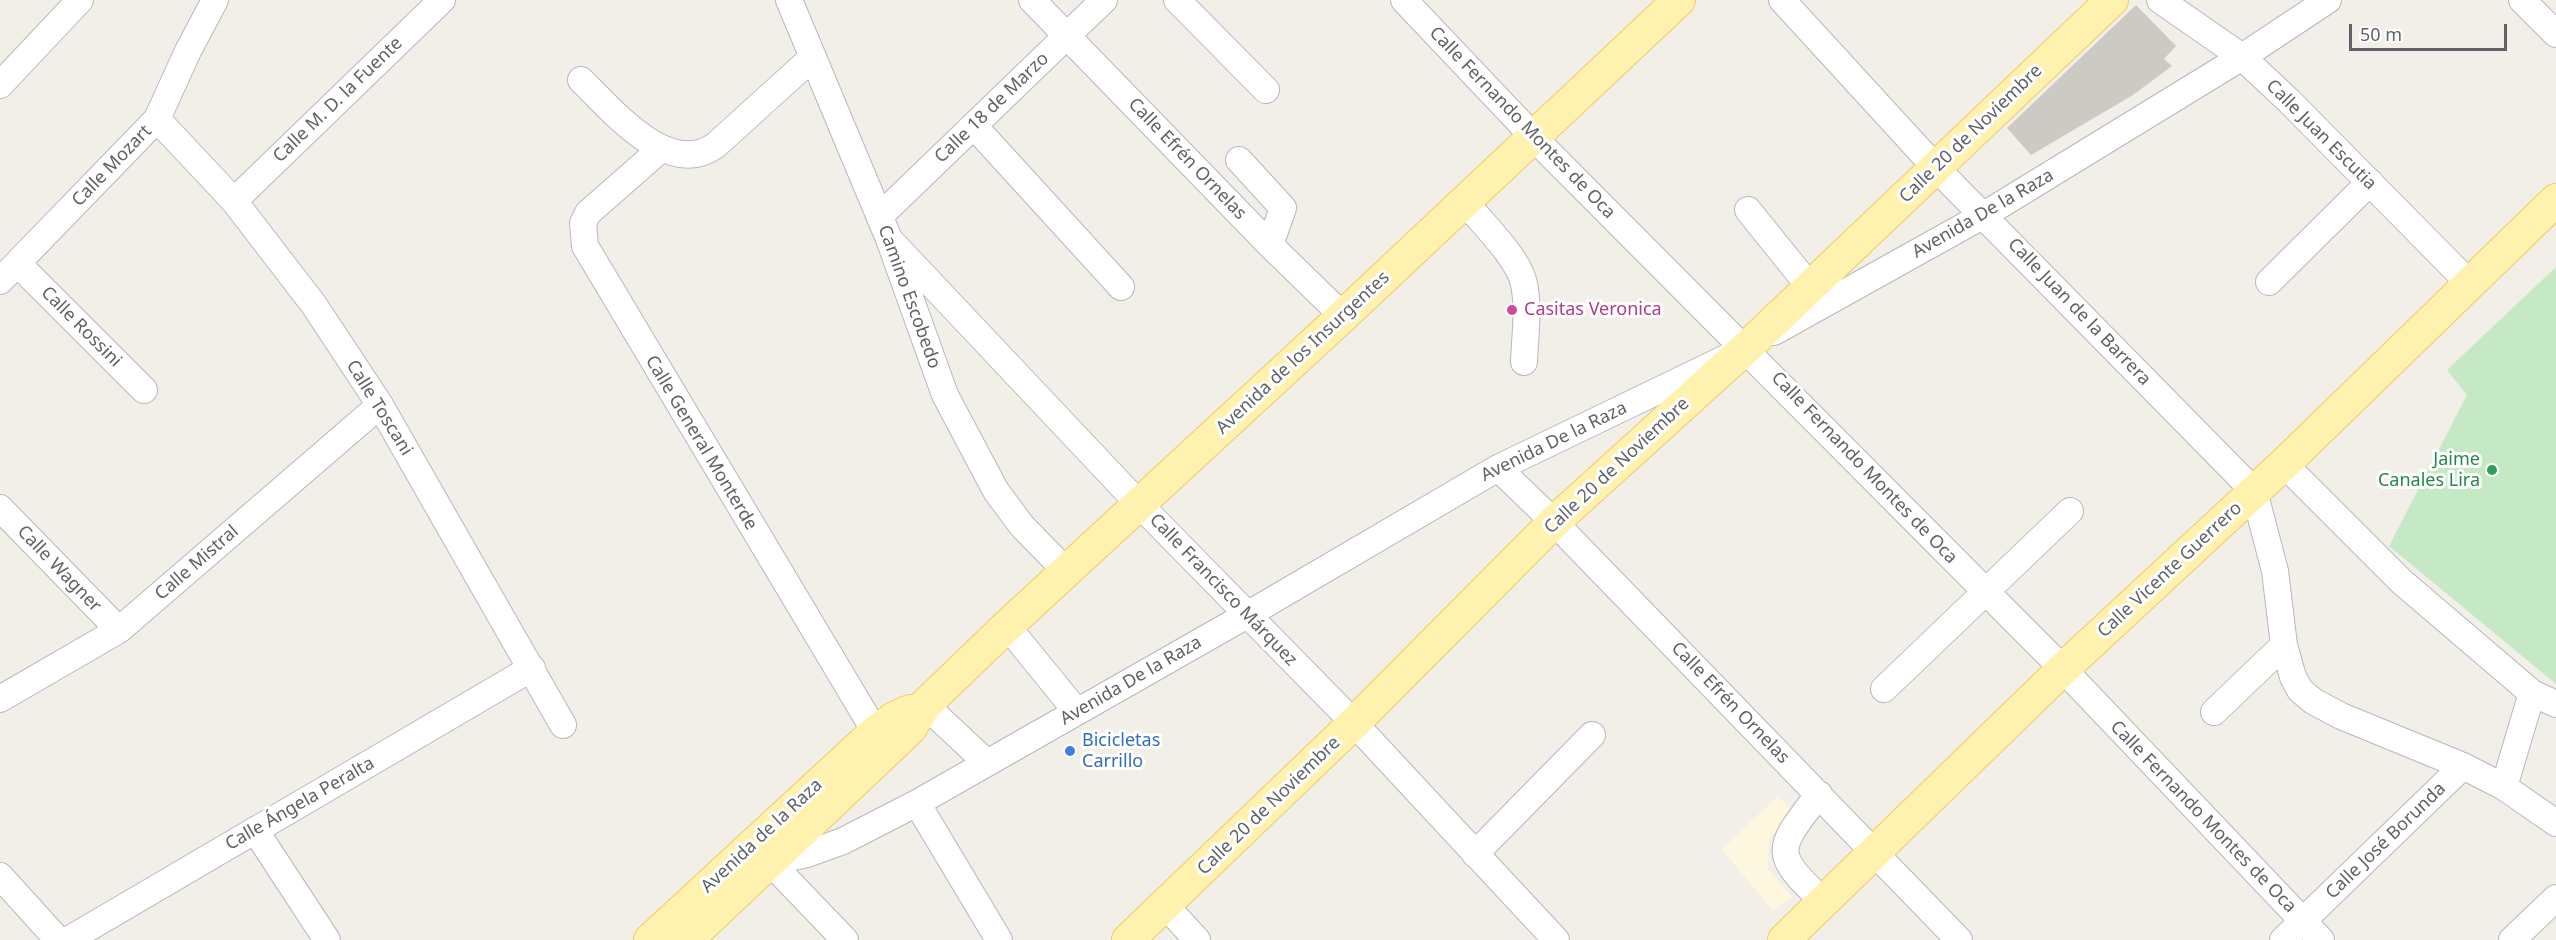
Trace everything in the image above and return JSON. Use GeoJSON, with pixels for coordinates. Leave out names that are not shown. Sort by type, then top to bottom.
{"type":"FeatureCollection","features":[{"type":"Feature","properties":{"kind":"main road","name":"Avenida de los Insurgentes"},"geometry":{"type":"LineString","coordinates":[[881,742],[894,718],[925,705],[1680,0]]}},
{"type":"Feature","properties":{"kind":"main road","name":"Calle 20 de Noviembre"},"geometry":{"type":"LineString","coordinates":[[1128,940],[1354,723],[1554,522],[1746,348],[1816,296],[1936,168],[2112,0]]}},
{"type":"Feature","properties":{"kind":"main road","name":"Calle Vicente Guerrero"},"geometry":{"type":"LineString","coordinates":[[1784,940],[2063,669],[2284,464],[2556,200]]}},
{"type":"Feature","properties":{"kind":"main road","name":"Avenida de la Raza"},"geometry":{"type":"LineString","coordinates":[[687,940],[770,862],[881,742]]}},
{"type":"Feature","properties":{"kind":"main road","name":"Avenida de la Raza"},"geometry":{"type":"LineString","coordinates":[[650,940],[881,742]]}},
{"type":"Feature","properties":{"kind":"street"},"geometry":{"type":"LineString","coordinates":[[0,85],[80,0]]}},
{"type":"Feature","properties":{"kind":"street","name":"Calle Mozart"},"geometry":{"type":"LineString","coordinates":[[9,273],[157,119],[188,51],[215,0]]}},
{"type":"Feature","properties":{"kind":"street","name":"Calle M. D. la Fuente"},"geometry":{"type":"LineString","coordinates":[[234,201],[442,0]]}},
{"type":"Feature","properties":{"kind":"street","name":"Camino Escobedo"},"geometry":{"type":"LineString","coordinates":[[789,0],[890,239],[945,395],[996,491],[1022,526],[1066,571]]}},
{"type":"Feature","properties":{"kind":"street","name":"Calle Efrén Ornelas"},"geometry":{"type":"LineString","coordinates":[[1032,0],[1270,245],[1343,316]]}},
{"type":"Feature","properties":{"kind":"street","name":"Calle 18 de Marzo"},"geometry":{"type":"LineString","coordinates":[[880,216],[1104,0]]}},
{"type":"Feature","properties":{"kind":"street"},"geometry":{"type":"LineString","coordinates":[[1177,0],[1266,90]]}},
{"type":"Feature","properties":{"kind":"street","name":"Calle Fernando Montes de Oca"},"geometry":{"type":"LineString","coordinates":[[1404,0],[1534,136],[2063,669],[2320,940]]}},
{"type":"Feature","properties":{"kind":"street","name":"Calle Juan de la Barrera"},"geometry":{"type":"LineString","coordinates":[[1782,0],[1936,168],[2254,491]]}},
{"type":"Feature","properties":{"kind":"street","name":"Calle Juan Escutia"},"geometry":{"type":"LineString","coordinates":[[2160,0],[2241,57],[2370,182],[2470,284]]}},
{"type":"Feature","properties":{"kind":"street"},"geometry":{"type":"LineString","coordinates":[[2522,0],[2556,34]]}},
{"type":"Feature","properties":{"kind":"street","name":"Avenida De la Raza"},"geometry":{"type":"LineString","coordinates":[[1816,296],[1984,215],[2241,57],[2317,3]]}},
{"type":"Feature","properties":{"kind":"street"},"geometry":{"type":"LineString","coordinates":[[580,80],[633,130],[660,149],[683,155],[706,153],[813,57]]}},
{"type":"Feature","properties":{"kind":"street","name":"Calle Toscani"},"geometry":{"type":"LineString","coordinates":[[157,119],[234,201],[314,305],[380,405],[563,725]]}},
{"type":"Feature","properties":{"kind":"street"},"geometry":{"type":"LineString","coordinates":[[974,126],[1121,286]]}},
{"type":"Feature","properties":{"kind":"street","name":"Calle General Monterde"},"geometry":{"type":"LineString","coordinates":[[660,149],[588,213],[583,223],[585,246],[881,742]]}},
{"type":"Feature","properties":{"kind":"street"},"geometry":{"type":"LineString","coordinates":[[1239,160],[1283,208],[1270,245]]}},
{"type":"Feature","properties":{"kind":"street"},"geometry":{"type":"LineString","coordinates":[[2269,282],[2370,182]]}},
{"type":"Feature","properties":{"kind":"street"},"geometry":{"type":"LineString","coordinates":[[1464,202],[1507,252],[1524,282],[1526,335],[1524,362]]}},
{"type":"Feature","properties":{"kind":"street"},"geometry":{"type":"LineString","coordinates":[[1748,210],[1816,296]]}},
{"type":"Feature","properties":{"kind":"street","name":"Calle Francisco Márquez"},"geometry":{"type":"LineString","coordinates":[[890,239],[1138,504],[1354,723],[1556,940]]}},
{"type":"Feature","properties":{"kind":"street","name":"Calle Rossini"},"geometry":{"type":"LineString","coordinates":[[9,273],[144,390]]}},
{"type":"Feature","properties":{"kind":"street","name":"Avenida De la Raza"},"geometry":{"type":"LineString","coordinates":[[770,862],[807,854],[843,841],[917,803],[1247,615],[1498,468],[1746,348]]}},
{"type":"Feature","properties":{"kind":"street","name":"Calle Mistral"},"geometry":{"type":"LineString","coordinates":[[0,699],[119,630],[380,405]]}},
{"type":"Feature","properties":{"kind":"street"},"geometry":{"type":"LineString","coordinates":[[2284,464],[2402,582],[2532,693],[2556,705]]}},
{"type":"Feature","properties":{"kind":"street","name":"Calle Efrén Ornelas"},"geometry":{"type":"LineString","coordinates":[[1498,468],[1554,522],[1959,940]]}},
{"type":"Feature","properties":{"kind":"street"},"geometry":{"type":"LineString","coordinates":[[2254,491],[2275,571],[2284,645],[2293,677],[2300,690],[2313,701],[2341,716],[2463,766],[2504,787],[2556,824]]}},
{"type":"Feature","properties":{"kind":"street","name":"Calle Wagner"},"geometry":{"type":"LineString","coordinates":[[0,508],[119,630]]}},
{"type":"Feature","properties":{"kind":"street"},"geometry":{"type":"LineString","coordinates":[[1884,689],[2070,511]]}},
{"type":"Feature","properties":{"kind":"street"},"geometry":{"type":"LineString","coordinates":[[1007,626],[1077,712]]}},
{"type":"Feature","properties":{"kind":"street"},"geometry":{"type":"LineString","coordinates":[[2214,712],[2284,645]]}},
{"type":"Feature","properties":{"kind":"street","name":"Calle Ángela Peralta"},"geometry":{"type":"LineString","coordinates":[[68,940],[532,668]]}},
{"type":"Feature","properties":{"kind":"street"},"geometry":{"type":"LineString","coordinates":[[2504,787],[2532,693]]}},
{"type":"Feature","properties":{"kind":"street"},"geometry":{"type":"LineString","coordinates":[[925,705],[987,763]]}},
{"type":"Feature","properties":{"kind":"street"},"geometry":{"type":"LineString","coordinates":[[1475,854],[1592,735]]}},
{"type":"Feature","properties":{"kind":"street","name":"Calle José Borunda"},"geometry":{"type":"LineString","coordinates":[[2283,940],[2463,766]]}},
{"type":"Feature","properties":{"kind":"street"},"geometry":{"type":"LineString","coordinates":[[1819,794],[1789,834],[1784,852],[1794,874],[1824,902]]}},
{"type":"Feature","properties":{"kind":"street"},"geometry":{"type":"LineString","coordinates":[[917,803],[999,940]]}},
{"type":"Feature","properties":{"kind":"street"},"geometry":{"type":"LineString","coordinates":[[255,830],[327,940]]}},
{"type":"Feature","properties":{"kind":"street"},"geometry":{"type":"LineString","coordinates":[[770,862],[845,940]]}},
{"type":"Feature","properties":{"kind":"street"},"geometry":{"type":"LineString","coordinates":[[0,876],[58,940]]}},
{"type":"Feature","properties":{"kind":"street"},"geometry":{"type":"LineString","coordinates":[[2512,940],[2556,898]]}},
{"type":"Feature","properties":{"kind":"street"},"geometry":{"type":"LineString","coordinates":[[1165,905],[1197,940]]}},
{"type":"Feature","properties":{"kind":"shaded area"},"geometry":{"type":"Polygon","coordinates":[[[1778,796],[1796,813],[1769,839],[1768,870],[1792,897],[1773,911],[1722,849],[1778,796]]]}},
{"type":"Feature","properties":{"kind":"green space","name":"Jaime Canales Lira"},"geometry":{"type":"Polygon","coordinates":[[[2556,267],[2556,684],[2389,546],[2467,395],[2447,370],[2556,267]]]}},
{"type":"Feature","properties":{"kind":"building"},"geometry":{"type":"Polygon","coordinates":[[[2136,5],[2176,46],[2164,59],[2172,66],[2133,95],[2031,155],[2007,128],[2136,5]]]}},
{"type":"Feature","properties":{"kind":"place","name":"Casitas Veronica"},"geometry":{"type":"Point","coordinates":[1512,310]}},
{"type":"Feature","properties":{"kind":"place","name":"Jaime Canales Lira"},"geometry":{"type":"Point","coordinates":[2492,470]}},
{"type":"Feature","properties":{"kind":"place","name":"Bicicletas Carrillo"},"geometry":{"type":"Point","coordinates":[1070,751]}}]}
